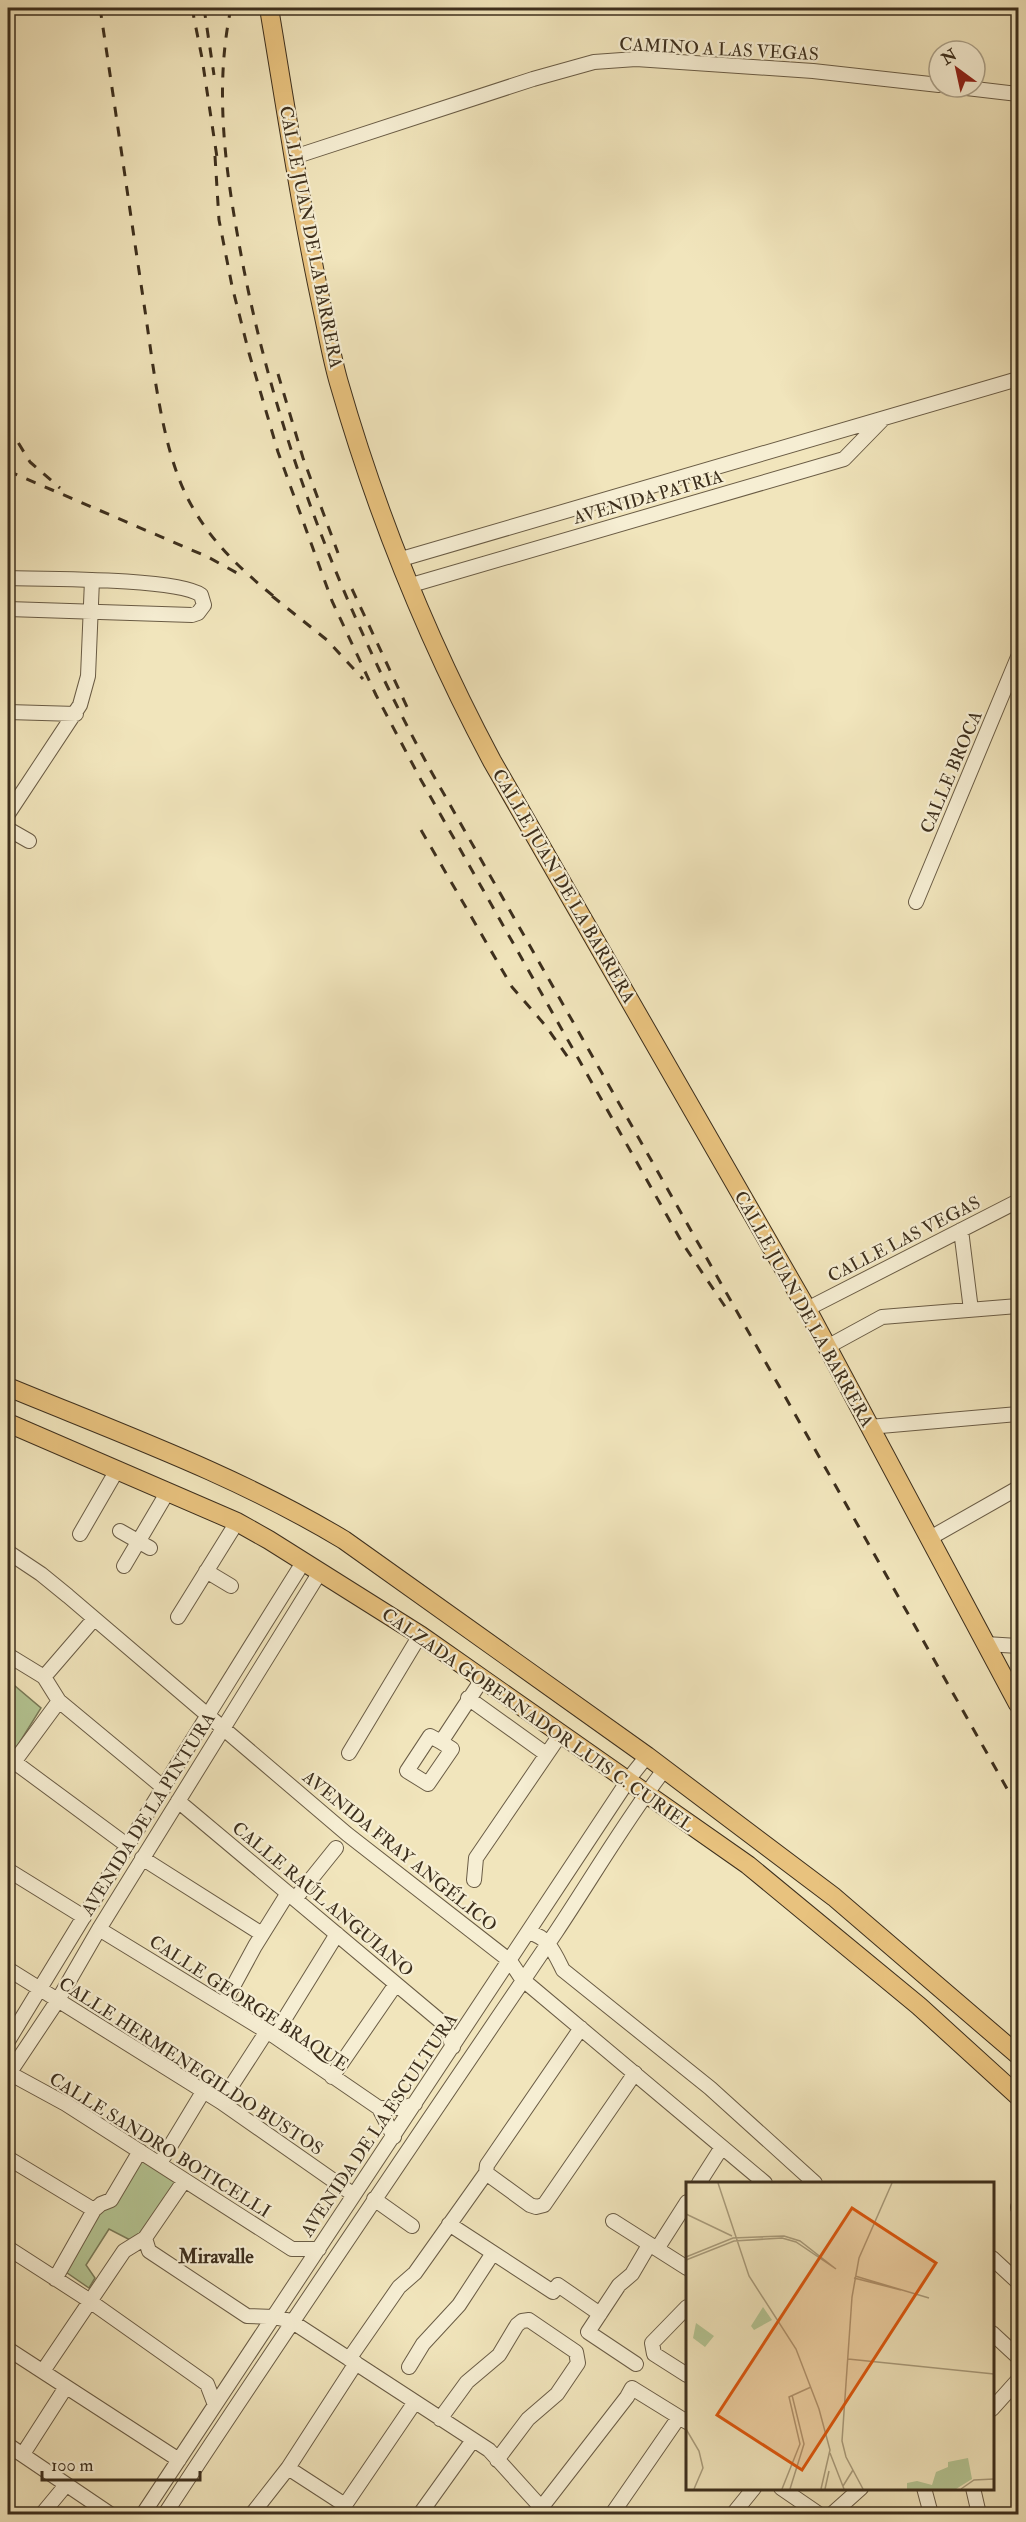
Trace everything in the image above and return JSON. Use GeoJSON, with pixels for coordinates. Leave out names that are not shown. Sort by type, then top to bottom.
{"type":"FeatureCollection","features":[{"type":"Feature","properties":{"kind":"main road","name":"CALLE JUAN DE LA BARRERA"},"geometry":{"type":"LineString","coordinates":[[269,8],[312,261],[339,381],[370,485],[408,586],[453,685],[489,756],[807,1309],[1018,1704]]}},
{"type":"Feature","properties":{"kind":"main road","name":"CALZADA GOBERNADOR LUIS C. CURIEL"},"geometry":{"type":"LineString","coordinates":[[8,1387],[234,1480],[344,1540],[647,1756],[834,1897],[1018,2055]]}},
{"type":"Feature","properties":{"kind":"main road","name":"CALZADA GOBERNADOR LUIS C. CURIEL"},"geometry":{"type":"LineString","coordinates":[[8,1423],[237,1522],[420,1635],[560,1735],[748,1864],[919,2006],[1018,2096]]}},
{"type":"Feature","properties":{"kind":"main road"},"geometry":{"type":"LineString","coordinates":[[919,2006],[938,1984]]}},
{"type":"Feature","properties":{"kind":"street","name":"CAMINO A LAS VEGAS"},"geometry":{"type":"LineString","coordinates":[[294,157],[533,79],[594,62],[636,59],[813,71],[927,84]]}},
{"type":"Feature","properties":{"kind":"street"},"geometry":{"type":"LineString","coordinates":[[987,90],[1018,93]]}},
{"type":"Feature","properties":{"kind":"street","name":"AVENIDA PATRIA"},"geometry":{"type":"LineString","coordinates":[[398,560],[1018,379]]}},
{"type":"Feature","properties":{"kind":"street","name":"AVENIDA PATRIA"},"geometry":{"type":"LineString","coordinates":[[408,586],[844,459],[883,418]]}},
{"type":"Feature","properties":{"kind":"street"},"geometry":{"type":"LineString","coordinates":[[8,578],[92,580],[182,587],[201,595],[204,604],[198,613],[192,615],[8,609]]}},
{"type":"Feature","properties":{"kind":"street"},"geometry":{"type":"LineString","coordinates":[[8,814],[76,714],[84,696],[88,676],[92,580]]}},
{"type":"Feature","properties":{"kind":"street","name":"CALLE BROCA"},"geometry":{"type":"LineString","coordinates":[[916,902],[1018,657]]}},
{"type":"Feature","properties":{"kind":"street"},"geometry":{"type":"LineString","coordinates":[[8,712],[76,714]]}},
{"type":"Feature","properties":{"kind":"street"},"geometry":{"type":"LineString","coordinates":[[8,829],[29,841]]}},
{"type":"Feature","properties":{"kind":"street","name":"CALLE LAS VEGAS"},"geometry":{"type":"LineString","coordinates":[[807,1309],[1018,1201]]}},
{"type":"Feature","properties":{"kind":"street"},"geometry":{"type":"LineString","coordinates":[[961,1230],[971,1310]]}},
{"type":"Feature","properties":{"kind":"street"},"geometry":{"type":"LineString","coordinates":[[827,1347],[882,1317],[1018,1306]]}},
{"type":"Feature","properties":{"kind":"street"},"geometry":{"type":"LineString","coordinates":[[869,1427],[1018,1414]]}},
{"type":"Feature","properties":{"kind":"street"},"geometry":{"type":"LineString","coordinates":[[80,1534],[117,1470]]}},
{"type":"Feature","properties":{"kind":"street"},"geometry":{"type":"LineString","coordinates":[[930,1538],[1018,1488]]}},
{"type":"Feature","properties":{"kind":"street"},"geometry":{"type":"LineString","coordinates":[[124,1566],[145,1545],[167,1493]]}},
{"type":"Feature","properties":{"kind":"street"},"geometry":{"type":"LineString","coordinates":[[178,1617],[237,1522]]}},
{"type":"Feature","properties":{"kind":"street"},"geometry":{"type":"LineString","coordinates":[[120,1531],[145,1545]]}},
{"type":"Feature","properties":{"kind":"street","name":"AVENIDA FRAY ANGÉLICO"},"geometry":{"type":"LineString","coordinates":[[8,1552],[41,1574],[347,1834],[510,1961],[522,1979],[764,2182]]}},
{"type":"Feature","properties":{"kind":"street","name":"AVENIDA DE LA PINTURA"},"geometry":{"type":"LineString","coordinates":[[8,2041],[206,1716],[304,1562]]}},
{"type":"Feature","properties":{"kind":"street"},"geometry":{"type":"LineString","coordinates":[[207,1571],[231,1586]]}},
{"type":"Feature","properties":{"kind":"street","name":"AVENIDA DE LA PINTURA"},"geometry":{"type":"LineString","coordinates":[[8,2074],[58,2000],[142,1858],[320,1572]]}},
{"type":"Feature","properties":{"kind":"street"},"geometry":{"type":"LineString","coordinates":[[44,1677],[94,1619]]}},
{"type":"Feature","properties":{"kind":"street"},"geometry":{"type":"LineString","coordinates":[[349,1753],[420,1635]]}},
{"type":"Feature","properties":{"kind":"street"},"geometry":{"type":"LineString","coordinates":[[986,1644],[1018,1646]]}},
{"type":"Feature","properties":{"kind":"street"},"geometry":{"type":"LineString","coordinates":[[8,1654],[44,1677],[59,1701],[164,1788]]}},
{"type":"Feature","properties":{"kind":"street"},"geometry":{"type":"LineString","coordinates":[[441,1742],[483,1678]]}},
{"type":"Feature","properties":{"kind":"street"},"geometry":{"type":"LineString","coordinates":[[468,1698],[546,1754]]}},
{"type":"Feature","properties":{"kind":"street"},"geometry":{"type":"LineString","coordinates":[[59,1701],[17,1758],[17,1764],[128,1846]]}},
{"type":"Feature","properties":{"kind":"street"},"geometry":{"type":"LineString","coordinates":[[474,1880],[476,1858],[560,1735]]}},
{"type":"Feature","properties":{"kind":"street"},"geometry":{"type":"LineString","coordinates":[[430,1736],[441,1742],[452,1749],[428,1784],[407,1771],[430,1736]]}},
{"type":"Feature","properties":{"kind":"street","name":"AVENIDA DE LA ESCULTURA"},"geometry":{"type":"LineString","coordinates":[[143,2514],[628,1781],[647,1756]]}},
{"type":"Feature","properties":{"kind":"street","name":"AVENIDA DE LA ESCULTURA"},"geometry":{"type":"LineString","coordinates":[[165,2514],[291,2321],[664,1770]]}},
{"type":"Feature","properties":{"kind":"street","name":"CALLE RAÚL ANGUIANO"},"geometry":{"type":"LineString","coordinates":[[178,1801],[445,2025]]}},
{"type":"Feature","properties":{"kind":"street"},"geometry":{"type":"LineString","coordinates":[[223,2005],[258,1940],[291,1896],[336,1848]]}},
{"type":"Feature","properties":{"kind":"street"},"geometry":{"type":"LineString","coordinates":[[142,1858],[258,1940]]}},
{"type":"Feature","properties":{"kind":"street"},"geometry":{"type":"LineString","coordinates":[[8,1870],[84,1917]]}},
{"type":"Feature","properties":{"kind":"street","name":"CALLE GEORGE BRAQUE"},"geometry":{"type":"LineString","coordinates":[[99,1929],[270,2033],[379,2108],[394,2137]]}},
{"type":"Feature","properties":{"kind":"street"},"geometry":{"type":"LineString","coordinates":[[529,1933],[537,1935],[548,1943],[563,1970],[710,2088],[814,2182]]}},
{"type":"Feature","properties":{"kind":"street"},"geometry":{"type":"LineString","coordinates":[[220,2102],[337,1934]]}},
{"type":"Feature","properties":{"kind":"street","name":"CALLE HERMENEGILDO BUSTOS"},"geometry":{"type":"LineString","coordinates":[[8,1969],[220,2102],[354,2195]]}},
{"type":"Feature","properties":{"kind":"street"},"geometry":{"type":"LineString","coordinates":[[332,2077],[396,1984]]}},
{"type":"Feature","properties":{"kind":"street"},"geometry":{"type":"LineString","coordinates":[[453,2047],[445,2025],[467,2025]]}},
{"type":"Feature","properties":{"kind":"street"},"geometry":{"type":"LineString","coordinates":[[252,2514],[288,2468],[399,2287],[415,2273],[486,2173],[487,2165],[581,2028]]}},
{"type":"Feature","properties":{"kind":"street"},"geometry":{"type":"LineString","coordinates":[[486,2173],[530,2205],[536,2207],[544,2205],[635,2073]]}},
{"type":"Feature","properties":{"kind":"street","name":"CALLE SANDRO BOTICELLI"},"geometry":{"type":"LineString","coordinates":[[8,2074],[66,2104],[292,2249]]}},
{"type":"Feature","properties":{"kind":"street"},"geometry":{"type":"LineString","coordinates":[[160,2163],[203,2092]]}},
{"type":"Feature","properties":{"kind":"street"},"geometry":{"type":"LineString","coordinates":[[379,2108],[391,2109],[415,2104]]}},
{"type":"Feature","properties":{"kind":"street"},"geometry":{"type":"LineString","coordinates":[[700,2182],[722,2147]]}},
{"type":"Feature","properties":{"kind":"street"},"geometry":{"type":"LineString","coordinates":[[55,2279],[94,2210],[111,2200],[140,2151]]}},
{"type":"Feature","properties":{"kind":"street"},"geometry":{"type":"LineString","coordinates":[[8,2158],[94,2210]]}},
{"type":"Feature","properties":{"kind":"street"},"geometry":{"type":"LineString","coordinates":[[43,2371],[124,2251],[145,2241],[184,2181]]}},
{"type":"Feature","properties":{"kind":"street"},"geometry":{"type":"LineString","coordinates":[[374,2199],[412,2226]]}},
{"type":"Feature","properties":{"kind":"street"},"geometry":{"type":"LineString","coordinates":[[636,2364],[588,2332],[620,2285],[632,2274],[686,2203]]}},
{"type":"Feature","properties":{"kind":"street"},"geometry":{"type":"LineString","coordinates":[[613,2221],[686,2267]]}},
{"type":"Feature","properties":{"kind":"street"},"geometry":{"type":"LineString","coordinates":[[449,2224],[553,2292],[558,2286],[600,2314]]}},
{"type":"Feature","properties":{"kind":"street"},"geometry":{"type":"LineString","coordinates":[[145,2241],[149,2251],[247,2316],[274,2317],[291,2321],[473,2440],[497,2460],[544,2511],[632,2388],[683,2419],[612,2514]]}},
{"type":"Feature","properties":{"kind":"street"},"geometry":{"type":"LineString","coordinates":[[8,2248],[207,2384],[216,2405]]}},
{"type":"Feature","properties":{"kind":"street"},"geometry":{"type":"LineString","coordinates":[[301,2276],[292,2249],[319,2249]]}},
{"type":"Feature","properties":{"kind":"street"},"geometry":{"type":"LineString","coordinates":[[409,2367],[423,2344],[459,2305],[493,2253]]}},
{"type":"Feature","properties":{"kind":"street"},"geometry":{"type":"LineString","coordinates":[[993,2259],[1018,2282]]}},
{"type":"Feature","properties":{"kind":"street"},"geometry":{"type":"LineString","coordinates":[[686,2308],[652,2343],[654,2354],[686,2374]]}},
{"type":"Feature","properties":{"kind":"street"},"geometry":{"type":"LineString","coordinates":[[247,2316],[258,2340]]}},
{"type":"Feature","properties":{"kind":"street"},"geometry":{"type":"LineString","coordinates":[[440,2418],[467,2382],[499,2355],[522,2320],[529,2320],[576,2352],[578,2363],[557,2394],[528,2419],[497,2460]]}},
{"type":"Feature","properties":{"kind":"street"},"geometry":{"type":"LineString","coordinates":[[993,2333],[1018,2357]]}},
{"type":"Feature","properties":{"kind":"street"},"geometry":{"type":"LineString","coordinates":[[8,2349],[179,2460]]}},
{"type":"Feature","properties":{"kind":"street"},"geometry":{"type":"LineString","coordinates":[[207,2384],[232,2380]]}},
{"type":"Feature","properties":{"kind":"street"},"geometry":{"type":"LineString","coordinates":[[993,2408],[1018,2380]]}},
{"type":"Feature","properties":{"kind":"street"},"geometry":{"type":"LineString","coordinates":[[66,2387],[13,2451],[110,2514]]}},
{"type":"Feature","properties":{"kind":"street"},"geometry":{"type":"LineString","coordinates":[[288,2468],[344,2510],[415,2402]]}},
{"type":"Feature","properties":{"kind":"street"},"geometry":{"type":"LineString","coordinates":[[420,2514],[473,2440]]}},
{"type":"Feature","properties":{"kind":"street"},"geometry":{"type":"LineString","coordinates":[[42,2514],[66,2485]]}},
{"type":"Feature","properties":{"kind":"street"},"geometry":{"type":"LineString","coordinates":[[734,2514],[753,2489]]}},
{"type":"Feature","properties":{"kind":"street"},"geometry":{"type":"LineString","coordinates":[[784,2489],[819,2514]]}},
{"type":"Feature","properties":{"kind":"street"},"geometry":{"type":"LineString","coordinates":[[832,2514],[859,2489]]}},
{"type":"Feature","properties":{"kind":"street"},"geometry":{"type":"LineString","coordinates":[[925,2489],[931,2514]]}},
{"type":"Feature","properties":{"kind":"street"},"geometry":{"type":"LineString","coordinates":[[973,2489],[979,2514]]}},
{"type":"Feature","properties":{"kind":"green space"},"geometry":{"type":"Polygon","coordinates":[[[8,1680],[41,1708],[8,1761],[8,1680]]]}},
{"type":"Feature","properties":{"kind":"green space"},"geometry":{"type":"Polygon","coordinates":[[[142,2154],[179,2178],[134,2242],[109,2229],[86,2265],[95,2278],[89,2288],[63,2270],[101,2206],[142,2154]]]}},
{"type":"Feature","properties":{"kind":"railway"},"geometry":{"type":"LineString","coordinates":[[100,8],[155,377],[171,455],[188,499],[206,528],[239,565],[277,599]]}},
{"type":"Feature","properties":{"kind":"railway"},"geometry":{"type":"LineString","coordinates":[[192,8],[218,164]]}},
{"type":"Feature","properties":{"kind":"railway"},"geometry":{"type":"LineString","coordinates":[[204,8],[214,75]]}},
{"type":"Feature","properties":{"kind":"railway"},"geometry":{"type":"LineString","coordinates":[[231,8],[223,65],[222,94],[225,151],[238,238],[269,377],[313,513],[339,580],[399,710],[432,773],[1018,1808]]}},
{"type":"Feature","properties":{"kind":"railway"},"geometry":{"type":"LineString","coordinates":[[215,156],[219,220],[232,286],[249,353],[278,452],[332,601],[376,695],[421,780],[683,1244],[726,1308]]}},
{"type":"Feature","properties":{"kind":"railway"},"geometry":{"type":"LineString","coordinates":[[278,374],[303,458],[338,553]]}},
{"type":"Feature","properties":{"kind":"railway"},"geometry":{"type":"LineString","coordinates":[[8,426],[30,462],[60,488]]}},
{"type":"Feature","properties":{"kind":"railway"},"geometry":{"type":"LineString","coordinates":[[8,471],[208,557],[237,573]]}},
{"type":"Feature","properties":{"kind":"railway"},"geometry":{"type":"LineString","coordinates":[[352,589],[408,709]]}},
{"type":"Feature","properties":{"kind":"railway"},"geometry":{"type":"LineString","coordinates":[[272,596],[327,640],[363,679]]}},
{"type":"Feature","properties":{"kind":"railway"},"geometry":{"type":"LineString","coordinates":[[421,830],[512,987],[545,1025],[572,1063]]}},
{"type":"Feature","properties":{"kind":"district","name":"Miravalle"},"geometry":{"type":"Point","coordinates":[216,2256]}}]}
